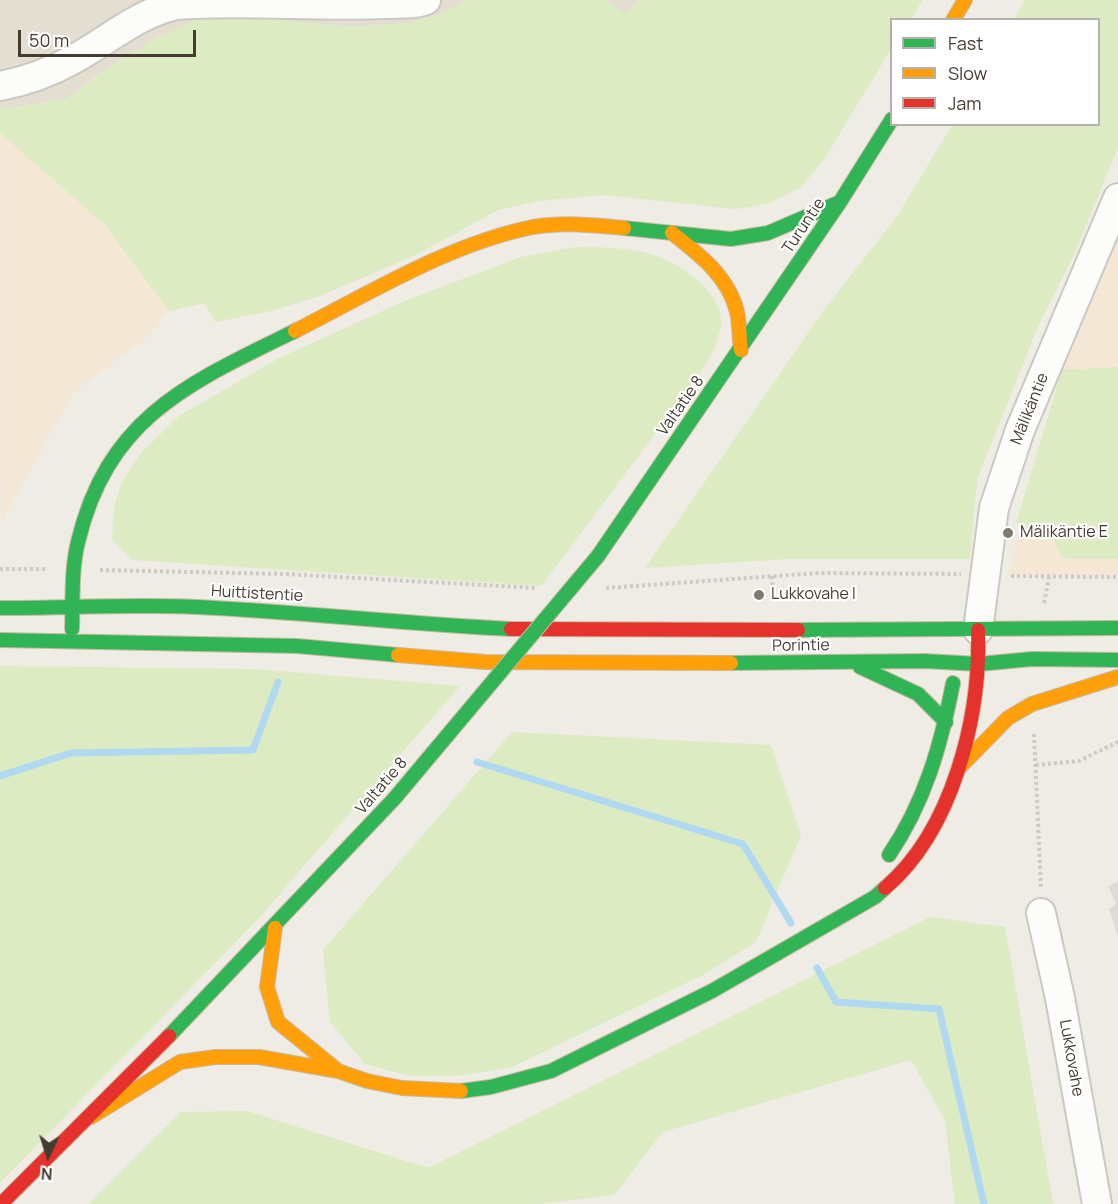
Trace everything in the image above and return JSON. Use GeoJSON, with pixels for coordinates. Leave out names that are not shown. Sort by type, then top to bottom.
{"type":"FeatureCollection","features":[{"type":"Feature","properties":{"kind":"highway"},"geometry":{"type":"LineString","coordinates":[[954,18],[965,0]]}},
{"type":"Feature","properties":{"kind":"highway","name":"Turuntie"},"geometry":{"type":"LineString","coordinates":[[741,350],[840,202],[890,121]]}},
{"type":"Feature","properties":{"kind":"highway"},"geometry":{"type":"LineString","coordinates":[[0,640],[72,640],[78,542],[98,486],[122,444],[149,414],[175,393],[208,374],[435,261],[501,235],[535,227],[579,223],[731,239],[768,233],[840,202]]}},
{"type":"Feature","properties":{"kind":"highway"},"geometry":{"type":"LineString","coordinates":[[670,232],[705,258],[725,286],[736,310],[741,350]]}},
{"type":"Feature","properties":{"kind":"highway","name":"Valtatie 8"},"geometry":{"type":"LineString","coordinates":[[1,1204],[91,1117],[274,928],[394,799],[598,556],[741,350]]}},
{"type":"Feature","properties":{"kind":"highway","name":"Huittistentie"},"geometry":{"type":"LineString","coordinates":[[0,608],[194,607],[301,613],[421,625],[512,629]]}},
{"type":"Feature","properties":{"kind":"highway","name":"Porintie"},"geometry":{"type":"LineString","coordinates":[[512,629],[1118,628]]}},
{"type":"Feature","properties":{"kind":"highway"},"geometry":{"type":"LineString","coordinates":[[880,865],[902,837],[936,763],[957,664],[978,630]]}},
{"type":"Feature","properties":{"kind":"highway"},"geometry":{"type":"LineString","coordinates":[[91,1117],[180,1062],[214,1057],[259,1057],[338,1071],[367,1081],[435,1091],[459,1091],[520,1081],[551,1071],[712,991],[829,921],[875,897],[905,871],[933,828],[960,767],[979,664],[978,630]]}},
{"type":"Feature","properties":{"kind":"highway","name":"Porintie"},"geometry":{"type":"LineString","coordinates":[[72,640],[297,645],[485,662],[663,664],[847,661],[979,664],[1032,659],[1118,660]]}},
{"type":"Feature","properties":{"kind":"highway"},"geometry":{"type":"LineString","coordinates":[[847,661],[915,690],[932,702],[946,722]]}},
{"type":"Feature","properties":{"kind":"highway"},"geometry":{"type":"LineString","coordinates":[[960,767],[1008,718],[1032,704],[1118,677]]}},
{"type":"Feature","properties":{"kind":"highway"},"geometry":{"type":"LineString","coordinates":[[829,921],[858,889]]}},
{"type":"Feature","properties":{"kind":"highway"},"geometry":{"type":"LineString","coordinates":[[274,928],[267,987],[278,1022],[338,1071]]}},
{"type":"Feature","properties":{"kind":"street"},"geometry":{"type":"LineString","coordinates":[[0,87],[32,80],[73,60],[148,15],[176,5],[207,1],[307,1],[361,5],[426,0]]}},
{"type":"Feature","properties":{"kind":"street","name":"Mälikäntie"},"geometry":{"type":"LineString","coordinates":[[978,630],[994,508],[1020,430],[1118,198]]}},
{"type":"Feature","properties":{"kind":"street","name":"Lukkovahe"},"geometry":{"type":"LineString","coordinates":[[1041,913],[1062,1009],[1097,1204]]}},
{"type":"Feature","properties":{"kind":"path"},"geometry":{"type":"LineString","coordinates":[[126,570],[284,574],[538,588]]}},
{"type":"Feature","properties":{"kind":"path"},"geometry":{"type":"LineString","coordinates":[[604,589],[818,573],[1118,577]]}},
{"type":"Feature","properties":{"kind":"path"},"geometry":{"type":"LineString","coordinates":[[772,576],[773,595]]}},
{"type":"Feature","properties":{"kind":"path"},"geometry":{"type":"LineString","coordinates":[[1040,629],[1049,577]]}},
{"type":"Feature","properties":{"kind":"path"},"geometry":{"type":"LineString","coordinates":[[1032,704],[1041,913]]}},
{"type":"Feature","properties":{"kind":"path"},"geometry":{"type":"LineString","coordinates":[[1036,765],[1079,761],[1118,742]]}},
{"type":"Feature","properties":{"kind":"shaded area"},"geometry":{"type":"Polygon","coordinates":[[[0,0],[466,0],[444,13],[408,23],[352,27],[254,18],[158,37],[103,71],[66,99],[0,110],[0,0]]]}},
{"type":"Feature","properties":{"kind":"shaded area"},"geometry":{"type":"Polygon","coordinates":[[[604,0],[638,0],[626,15],[604,0]]]}},
{"type":"Feature","properties":{"kind":"shaded area"},"geometry":{"type":"Polygon","coordinates":[[[0,133],[104,224],[169,311],[145,339],[72,394],[1,522],[0,133]]]}},
{"type":"Feature","properties":{"kind":"shaded area"},"geometry":{"type":"Polygon","coordinates":[[[1118,232],[1118,575],[1008,575],[1062,370],[1118,232]]]}},
{"type":"Feature","properties":{"kind":"shaded area"},"geometry":{"type":"Polygon","coordinates":[[[1118,881],[1118,937],[1109,909],[1116,904],[1108,886],[1118,881]]]}},
{"type":"Feature","properties":{"kind":"green space"},"geometry":{"type":"Polygon","coordinates":[[[466,0],[604,0],[626,14],[638,0],[923,0],[912,18],[890,18],[890,51],[823,161],[800,188],[767,204],[736,209],[604,195],[539,201],[498,210],[414,256],[320,296],[271,311],[216,322],[204,303],[169,311],[104,224],[0,133],[0,110],[66,99],[103,71],[158,37],[196,20],[254,18],[352,27],[408,23],[444,13],[466,0]]]}},
{"type":"Feature","properties":{"kind":"green space"},"geometry":{"type":"Polygon","coordinates":[[[1025,0],[1118,0],[1118,148],[1072,259],[1039,324],[977,480],[970,559],[789,559],[645,568],[824,310],[898,215],[951,126],[1100,126],[1100,18],[1015,18],[1025,0]]]}},
{"type":"Feature","properties":{"kind":"green space"},"geometry":{"type":"Polygon","coordinates":[[[576,247],[627,249],[670,262],[685,270],[708,290],[717,305],[721,321],[715,346],[698,376],[541,586],[132,560],[112,540],[114,507],[122,482],[141,453],[179,416],[279,358],[407,300],[521,257],[576,247]]]}},
{"type":"Feature","properties":{"kind":"green space"},"geometry":{"type":"Polygon","coordinates":[[[1118,367],[1118,559],[1062,558],[1052,535],[1016,523],[1062,370],[1118,367]]]}},
{"type":"Feature","properties":{"kind":"green space"},"geometry":{"type":"Polygon","coordinates":[[[0,666],[254,669],[460,686],[259,918],[0,1183],[0,666]]]}},
{"type":"Feature","properties":{"kind":"green space"},"geometry":{"type":"Polygon","coordinates":[[[512,732],[771,745],[801,835],[756,942],[703,975],[510,1068],[456,1076],[409,1076],[365,1064],[330,1022],[323,950],[512,732]]]}},
{"type":"Feature","properties":{"kind":"green space"},"geometry":{"type":"Polygon","coordinates":[[[930,917],[1005,927],[1053,1204],[955,1204],[945,1120],[911,1060],[663,1132],[614,1195],[537,1204],[88,1204],[181,1112],[247,1111],[428,1168],[930,917]]]}},
{"type":"Feature","properties":{"kind":"waterway"},"geometry":{"type":"LineString","coordinates":[[0,776],[71,753],[253,750],[278,682]]}},
{"type":"Feature","properties":{"kind":"waterway"},"geometry":{"type":"LineString","coordinates":[[477,762],[743,844],[791,923]]}},
{"type":"Feature","properties":{"kind":"waterway"},"geometry":{"type":"LineString","coordinates":[[817,968],[836,1002],[939,1009],[984,1204]]}},
{"type":"Feature","properties":{"kind":"traffic: fast"},"geometry":{"type":"LineString","coordinates":[[598,556],[840,202],[890,122]]}},
{"type":"Feature","properties":{"kind":"traffic: fast"},"geometry":{"type":"LineString","coordinates":[[624,228],[731,239],[768,233],[840,202]]}},
{"type":"Feature","properties":{"kind":"traffic: fast"},"geometry":{"type":"LineString","coordinates":[[72,629],[73,574],[78,542],[92,499],[110,464],[132,434],[158,409],[188,388],[221,368],[295,331]]}},
{"type":"Feature","properties":{"kind":"traffic: fast"},"geometry":{"type":"LineString","coordinates":[[394,799],[598,556]]}},
{"type":"Feature","properties":{"kind":"traffic: fast"},"geometry":{"type":"LineString","coordinates":[[0,608],[197,607],[511,629]]}},
{"type":"Feature","properties":{"kind":"traffic: fast"},"geometry":{"type":"LineString","coordinates":[[798,630],[1118,628]]}},
{"type":"Feature","properties":{"kind":"traffic: fast"},"geometry":{"type":"LineString","coordinates":[[0,640],[297,646],[398,655]]}},
{"type":"Feature","properties":{"kind":"traffic: fast"},"geometry":{"type":"LineString","coordinates":[[731,663],[924,661],[979,664],[1032,659],[1118,660]]}},
{"type":"Feature","properties":{"kind":"traffic: fast"},"geometry":{"type":"LineString","coordinates":[[860,667],[918,694],[946,722]]}},
{"type":"Feature","properties":{"kind":"traffic: fast"},"geometry":{"type":"LineString","coordinates":[[889,855],[902,835],[922,794],[937,751],[953,683]]}},
{"type":"Feature","properties":{"kind":"traffic: fast"},"geometry":{"type":"LineString","coordinates":[[169,1036],[394,799]]}},
{"type":"Feature","properties":{"kind":"traffic: fast"},"geometry":{"type":"LineString","coordinates":[[461,1091],[491,1087],[551,1071],[712,991],[875,897],[885,888]]}},
{"type":"Feature","properties":{"kind":"traffic: slow"},"geometry":{"type":"LineString","coordinates":[[954,18],[965,0]]}},
{"type":"Feature","properties":{"kind":"traffic: slow"},"geometry":{"type":"LineString","coordinates":[[295,331],[441,257],[502,235],[533,227],[556,225],[624,228]]}},
{"type":"Feature","properties":{"kind":"traffic: slow"},"geometry":{"type":"LineString","coordinates":[[672,233],[712,267],[727,288],[737,312],[741,350]]}},
{"type":"Feature","properties":{"kind":"traffic: slow"},"geometry":{"type":"LineString","coordinates":[[398,655],[485,662],[731,663]]}},
{"type":"Feature","properties":{"kind":"traffic: slow"},"geometry":{"type":"LineString","coordinates":[[960,767],[1008,718],[1032,704],[1118,677]]}},
{"type":"Feature","properties":{"kind":"traffic: slow"},"geometry":{"type":"LineString","coordinates":[[275,928],[267,987],[278,1022],[337,1070]]}},
{"type":"Feature","properties":{"kind":"traffic: slow"},"geometry":{"type":"LineString","coordinates":[[91,1117],[180,1062],[215,1057],[259,1057],[338,1071],[367,1081],[402,1088],[461,1091]]}},
{"type":"Feature","properties":{"kind":"traffic: jam"},"geometry":{"type":"LineString","coordinates":[[511,629],[798,630]]}},
{"type":"Feature","properties":{"kind":"traffic: jam"},"geometry":{"type":"LineString","coordinates":[[885,888],[909,864],[929,835],[945,804],[958,770],[968,734],[974,698],[978,663],[978,630]]}},
{"type":"Feature","properties":{"kind":"traffic: jam"},"geometry":{"type":"LineString","coordinates":[[1,1204],[169,1036]]}},
{"type":"Feature","properties":{"kind":"place","name":"Mälikäntie E"},"geometry":{"type":"Point","coordinates":[1008,533]}},
{"type":"Feature","properties":{"kind":"place","name":"Lukkovahe I"},"geometry":{"type":"Point","coordinates":[759,595]}}]}
